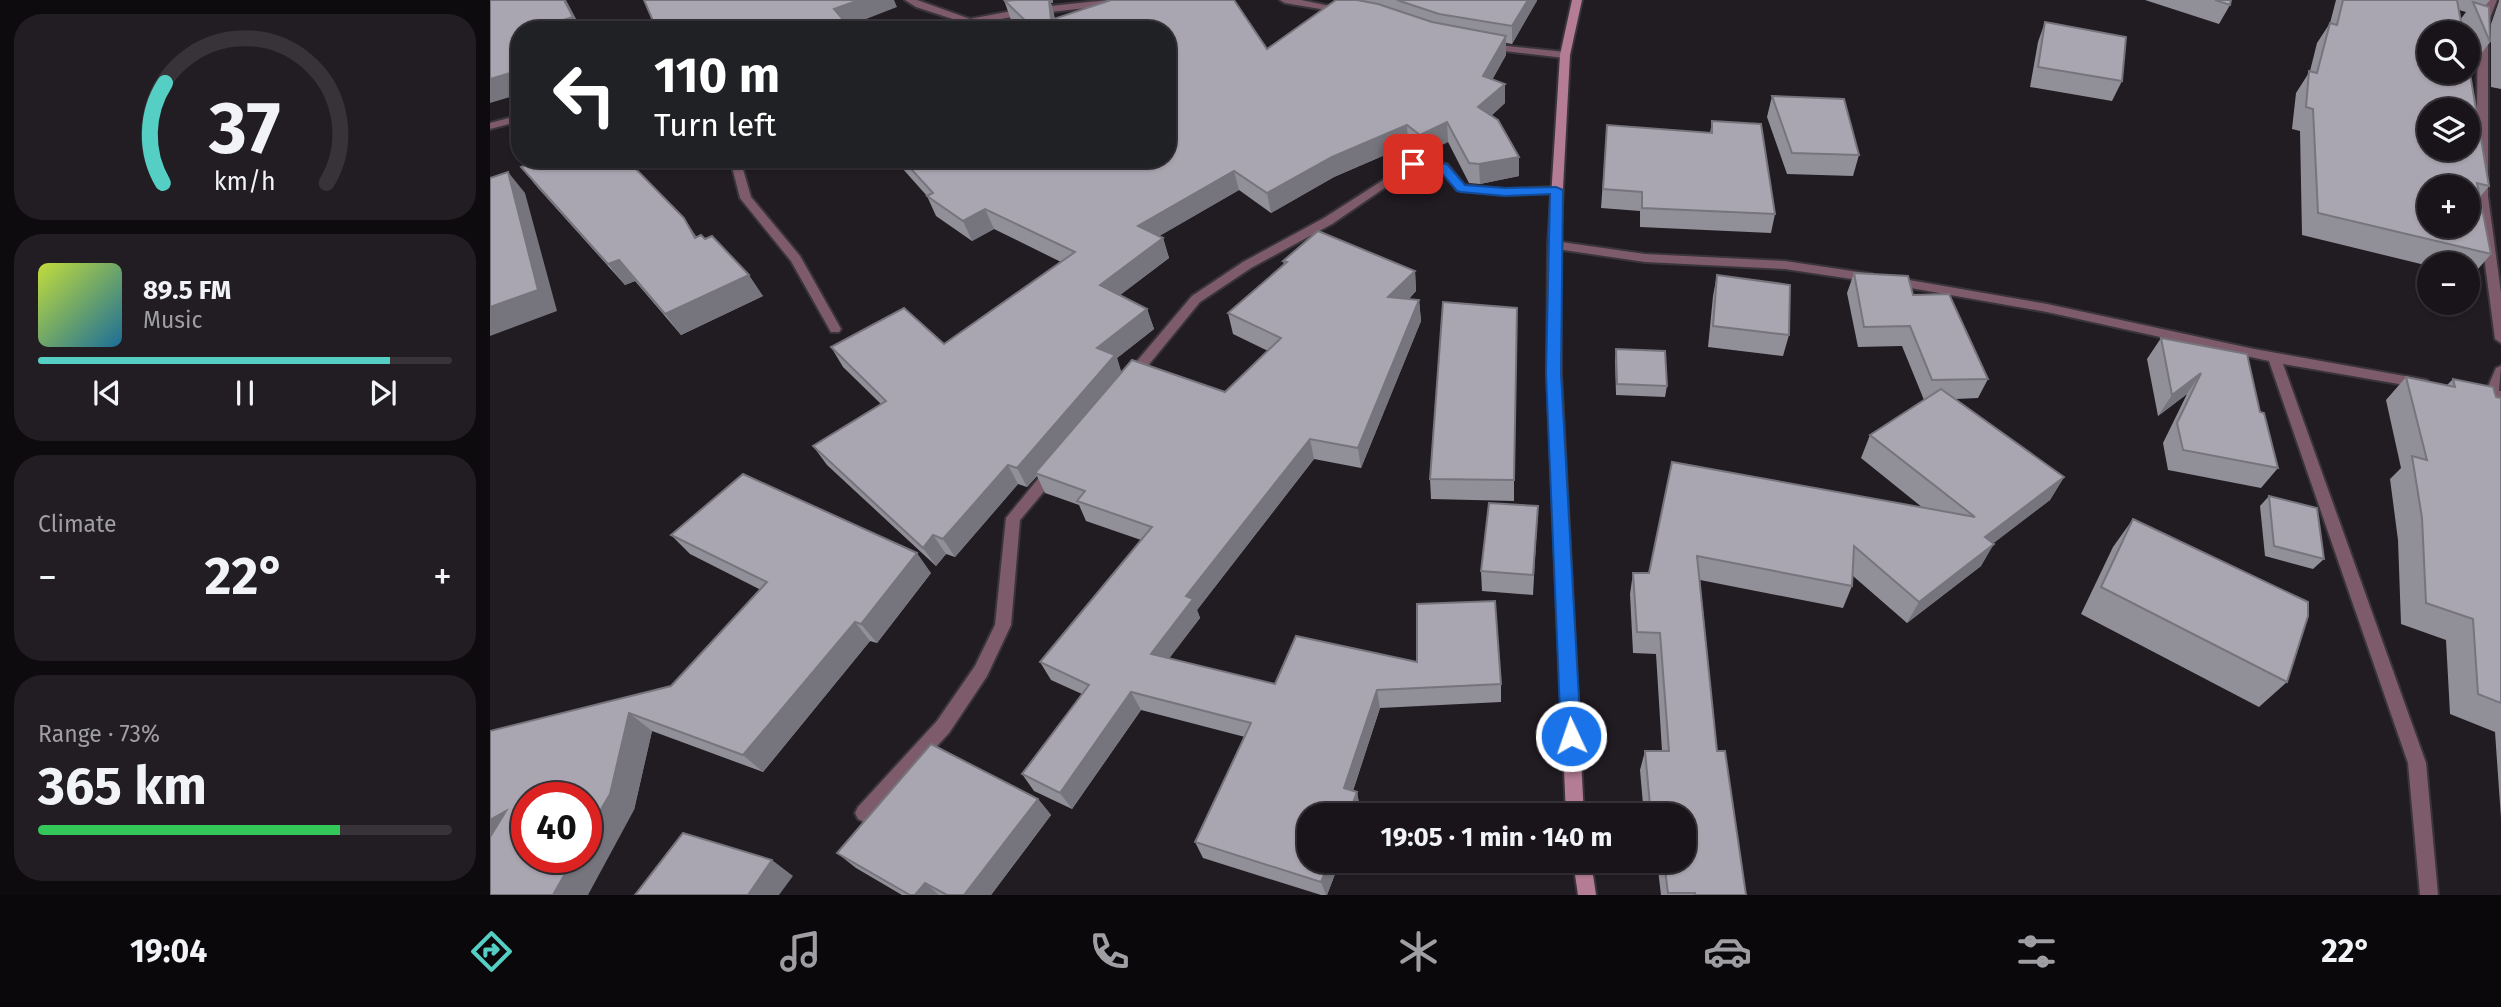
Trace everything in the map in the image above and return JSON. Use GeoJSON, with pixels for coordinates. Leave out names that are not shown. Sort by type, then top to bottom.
{"type":"FeatureCollection","features":[{"type":"Feature","properties":{"kind":"street"},"geometry":{"type":"LineString","coordinates":[[910,0],[969,21],[1133,0]]}},
{"type":"Feature","properties":{"kind":"street"},"geometry":{"type":"LineString","coordinates":[[1285,0],[1359,13]]}},
{"type":"Feature","properties":{"kind":"street"},"geometry":{"type":"LineString","coordinates":[[1575,803],[1554,373],[1554,245],[1564,55],[1577,0]]}},
{"type":"Feature","properties":{"kind":"street"},"geometry":{"type":"LineString","coordinates":[[2492,0],[2477,21],[2482,196],[2501,339]]}},
{"type":"Feature","properties":{"kind":"street"},"geometry":{"type":"LineString","coordinates":[[1482,46],[1564,55]]}},
{"type":"Feature","properties":{"kind":"street"},"geometry":{"type":"LineString","coordinates":[[490,126],[511,120]]}},
{"type":"Feature","properties":{"kind":"street"},"geometry":{"type":"LineString","coordinates":[[1125,385],[1196,299],[1247,265],[1328,221],[1413,164],[1443,166],[1461,188],[1505,192],[1556,190]]}},
{"type":"Feature","properties":{"kind":"street"},"geometry":{"type":"LineString","coordinates":[[738,168],[746,198],[796,259],[835,329]]}},
{"type":"Feature","properties":{"kind":"street"},"geometry":{"type":"LineString","coordinates":[[1554,245],[1645,258],[1785,265],[1898,281],[2047,308],[2122,327],[2274,358],[2437,385]]}},
{"type":"Feature","properties":{"kind":"street"},"geometry":{"type":"LineString","coordinates":[[2274,358],[2417,763],[2429,895]]}},
{"type":"Feature","properties":{"kind":"street"},"geometry":{"type":"LineString","coordinates":[[2464,390],[2496,395],[2501,371]]}},
{"type":"Feature","properties":{"kind":"street"},"geometry":{"type":"LineString","coordinates":[[864,813],[943,727],[981,671],[1003,625],[1013,518],[1062,460]]}},
{"type":"Feature","properties":{"kind":"street"},"geometry":{"type":"LineString","coordinates":[[1584,873],[1587,895]]}},
{"type":"Feature","properties":{"kind":"building"},"geometry":{"type":"Polygon","coordinates":[[[490,0],[564,0],[573,17],[560,21],[511,21],[511,73],[490,79],[490,0]]]}},
{"type":"Feature","properties":{"kind":"building"},"geometry":{"type":"Polygon","coordinates":[[[644,0],[859,0],[834,9],[844,21],[653,21],[644,0]]]}},
{"type":"Feature","properties":{"kind":"building"},"geometry":{"type":"Polygon","coordinates":[[[1049,0],[1051,20],[1111,0],[1234,0],[1267,49],[1336,0],[1378,4],[1432,22],[1506,36],[1483,76],[1505,84],[1478,107],[1498,120],[1519,157],[1479,164],[1469,163],[1447,122],[1420,135],[1407,125],[1332,157],[1267,193],[1234,171],[1138,226],[1163,238],[1100,285],[1147,309],[1097,348],[1115,355],[1017,468],[1008,465],[943,539],[933,535],[923,548],[813,446],[886,401],[831,347],[904,308],[944,344],[1075,252],[985,209],[963,221],[927,196],[933,193],[910,168],[1176,168],[1176,21],[1026,21],[1005,1],[1049,0]]]}},
{"type":"Feature","properties":{"kind":"building"},"geometry":{"type":"Polygon","coordinates":[[[1397,0],[1528,0],[1512,26],[1439,14],[1397,0]]]}},
{"type":"Feature","properties":{"kind":"building"},"geometry":{"type":"Polygon","coordinates":[[[2215,0],[2231,0],[2230,5],[2215,0]]]}},
{"type":"Feature","properties":{"kind":"building"},"geometry":{"type":"Polygon","coordinates":[[[2343,0],[2457,0],[2461,21],[2417,21],[2417,84],[2472,84],[2474,98],[2417,98],[2417,161],[2480,161],[2480,133],[2489,186],[2480,184],[2480,175],[2417,175],[2417,236],[2318,213],[2313,109],[2306,107],[2309,71],[2317,73],[2330,23],[2337,25],[2343,0]]]}},
{"type":"Feature","properties":{"kind":"building"},"geometry":{"type":"Polygon","coordinates":[[[2473,2],[2489,7],[2490,42],[2473,2]]]}},
{"type":"Feature","properties":{"kind":"building"},"geometry":{"type":"Polygon","coordinates":[[[2045,22],[2126,37],[2122,81],[2038,67],[2045,22]]]}},
{"type":"Feature","properties":{"kind":"building"},"geometry":{"type":"Polygon","coordinates":[[[1772,96],[1844,99],[1859,155],[1792,153],[1772,96]]]}},
{"type":"Feature","properties":{"kind":"building"},"geometry":{"type":"Polygon","coordinates":[[[1712,121],[1761,124],[1775,214],[1642,208],[1642,192],[1603,189],[1607,125],[1712,133],[1712,121]]]}},
{"type":"Feature","properties":{"kind":"building"},"geometry":{"type":"Polygon","coordinates":[[[522,168],[635,168],[684,218],[695,238],[701,235],[705,239],[712,236],[749,275],[665,314],[619,260],[608,264],[522,168]]]}},
{"type":"Feature","properties":{"kind":"building"},"geometry":{"type":"Polygon","coordinates":[[[508,172],[538,290],[490,307],[490,178],[508,172]]]}},
{"type":"Feature","properties":{"kind":"building"},"geometry":{"type":"Polygon","coordinates":[[[2480,198],[2491,254],[2423,238],[2480,238],[2480,198]]]}},
{"type":"Feature","properties":{"kind":"building"},"geometry":{"type":"Polygon","coordinates":[[[1318,231],[1415,271],[1388,297],[1419,300],[1358,448],[1310,439],[1186,596],[1193,599],[1151,654],[1275,684],[1296,636],[1417,662],[1417,604],[1495,601],[1501,684],[1377,690],[1344,788],[1357,792],[1353,803],[1297,803],[1297,873],[1325,873],[1321,882],[1195,842],[1251,723],[1131,692],[1060,793],[1022,774],[1089,685],[1040,662],[1152,527],[1077,501],[1085,491],[1035,473],[1132,360],[1225,392],[1281,338],[1228,313],[1287,262],[1283,261],[1318,231]]]}},
{"type":"Feature","properties":{"kind":"building"},"geometry":{"type":"Polygon","coordinates":[[[1854,273],[1908,276],[1913,295],[1949,294],[1988,379],[1932,380],[1910,326],[1864,327],[1854,273]]]}},
{"type":"Feature","properties":{"kind":"building"},"geometry":{"type":"Polygon","coordinates":[[[1717,275],[1790,285],[1789,335],[1713,326],[1717,275]]]}},
{"type":"Feature","properties":{"kind":"building"},"geometry":{"type":"Polygon","coordinates":[[[1443,302],[1517,308],[1514,480],[1430,479],[1443,302]]]}},
{"type":"Feature","properties":{"kind":"building"},"geometry":{"type":"Polygon","coordinates":[[[2161,338],[2247,354],[2260,412],[2264,413],[2278,468],[2183,450],[2177,423],[2201,373],[2172,395],[2161,338]]]}},
{"type":"Feature","properties":{"kind":"building"},"geometry":{"type":"Polygon","coordinates":[[[1616,349],[1665,351],[1667,386],[1617,384],[1616,349]]]}},
{"type":"Feature","properties":{"kind":"building"},"geometry":{"type":"Polygon","coordinates":[[[2406,377],[2455,387],[2453,379],[2493,387],[2496,397],[2501,398],[2501,703],[2478,694],[2473,619],[2426,603],[2422,518],[2412,456],[2427,460],[2406,377]]]}},
{"type":"Feature","properties":{"kind":"building"},"geometry":{"type":"Polygon","coordinates":[[[1941,389],[2064,477],[1985,537],[1994,544],[1919,602],[1854,546],[1852,586],[1697,556],[1717,751],[1725,751],[1746,895],[1668,893],[1666,873],[1696,873],[1696,803],[1650,803],[1645,751],[1669,751],[1660,633],[1637,632],[1633,573],[1649,573],[1672,462],[1975,517],[1870,435],[1941,389]]]}},
{"type":"Feature","properties":{"kind":"building"},"geometry":{"type":"Polygon","coordinates":[[[743,474],[917,553],[861,624],[855,622],[743,755],[629,713],[610,794],[602,808],[602,782],[511,782],[511,873],[565,873],[553,895],[490,895],[490,837],[506,811],[490,820],[490,731],[671,686],[767,582],[671,535],[743,474]]]}},
{"type":"Feature","properties":{"kind":"building"},"geometry":{"type":"Polygon","coordinates":[[[2269,496],[2317,508],[2324,559],[2274,546],[2269,496]]]}},
{"type":"Feature","properties":{"kind":"building"},"geometry":{"type":"Polygon","coordinates":[[[1489,503],[1538,506],[1533,575],[1481,571],[1489,503]]]}},
{"type":"Feature","properties":{"kind":"building"},"geometry":{"type":"Polygon","coordinates":[[[2133,519],[2308,602],[2308,616],[2287,682],[2101,587],[2133,519]]]}},
{"type":"Feature","properties":{"kind":"building"},"geometry":{"type":"Polygon","coordinates":[[[931,744],[1038,799],[964,895],[947,895],[925,883],[915,895],[910,895],[837,853],[931,744]]]}},
{"type":"Feature","properties":{"kind":"building"},"geometry":{"type":"Polygon","coordinates":[[[683,833],[772,860],[748,895],[635,895],[683,833]]]}},
{"type":"Feature","properties":{"kind":"route"},"geometry":{"type":"LineString","coordinates":[[1413,164],[1443,166],[1461,188],[1505,192],[1556,190],[1554,373],[1571,736]]}}]}
